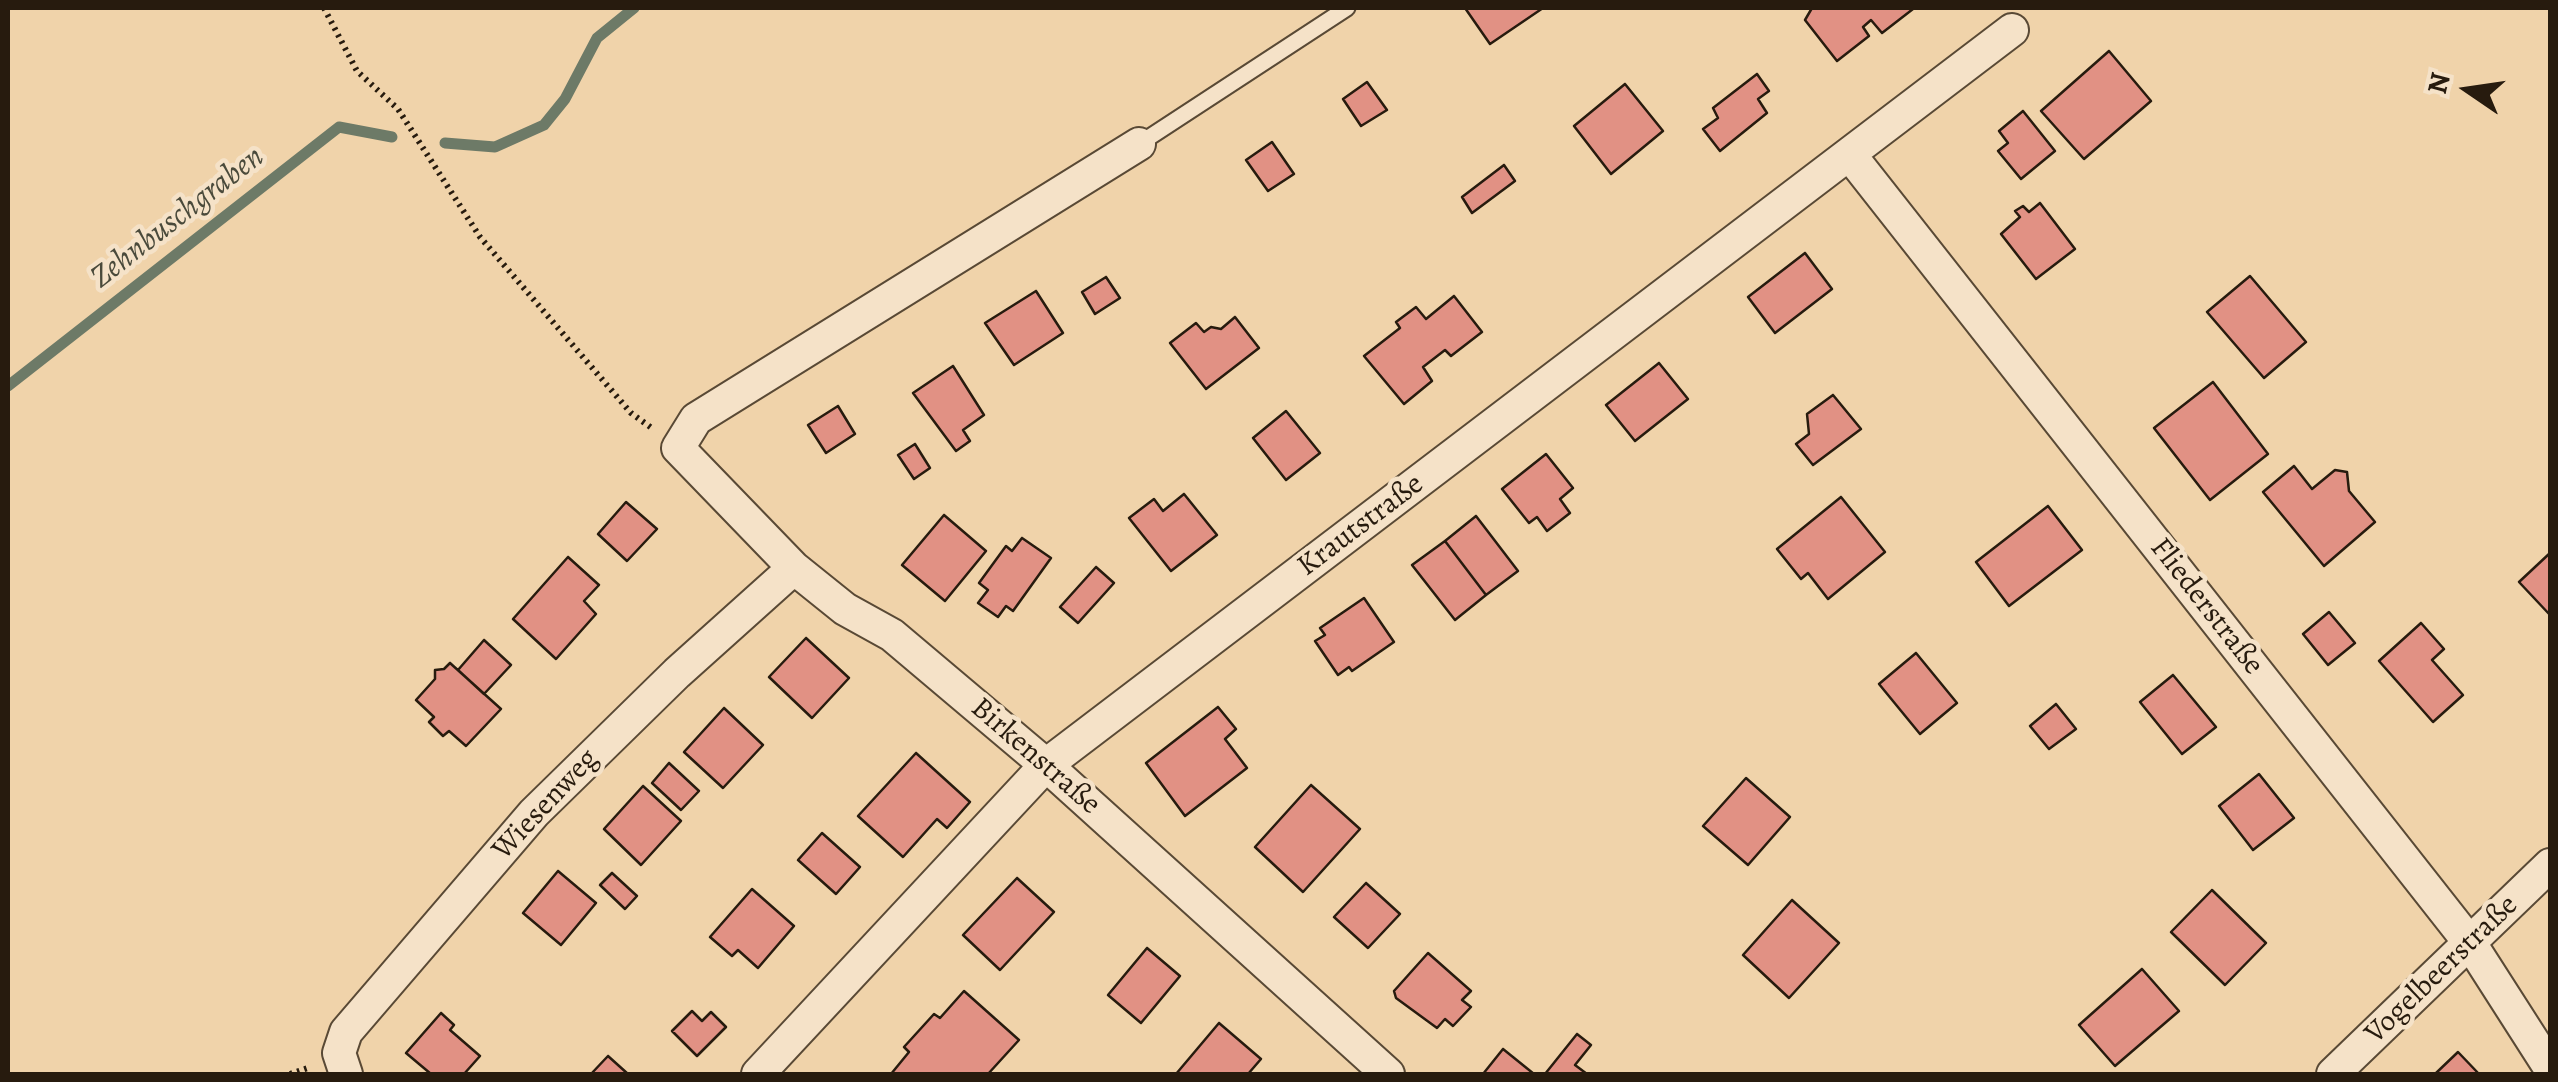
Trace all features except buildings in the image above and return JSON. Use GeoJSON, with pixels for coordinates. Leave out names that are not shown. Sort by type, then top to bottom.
{"type":"FeatureCollection","features":[{"type":"Feature","properties":{"kind":"street","name":"Krautstraße"},"geometry":{"type":"LineString","coordinates":[[758,1074],[1046,764],[2012,30]]}},
{"type":"Feature","properties":{"kind":"street"},"geometry":{"type":"LineString","coordinates":[[678,448],[696,419],[1139,144]]}},
{"type":"Feature","properties":{"kind":"street","name":"Fliederstraße"},"geometry":{"type":"LineString","coordinates":[[1850,154],[2470,943],[2550,1068]]}},
{"type":"Feature","properties":{"kind":"street","name":"Birkenstraße"},"geometry":{"type":"LineString","coordinates":[[678,448],[794,568],[846,609],[892,634],[1046,764],[1388,1074]]}},
{"type":"Feature","properties":{"kind":"street","name":"Wiesenweg"},"geometry":{"type":"LineString","coordinates":[[344,1072],[339,1053],[346,1032],[552,793],[794,568]]}},
{"type":"Feature","properties":{"kind":"street","name":"Vogelbeerstraße"},"geometry":{"type":"LineString","coordinates":[[2333,1074],[2550,865]]}},
{"type":"Feature","properties":{"kind":"lane"},"geometry":{"type":"LineString","coordinates":[[1139,144],[1347,8]]}},
{"type":"Feature","properties":{"kind":"path"},"geometry":{"type":"LineString","coordinates":[[324,8],[357,71],[398,109],[480,237],[630,413],[678,448]]}},
{"type":"Feature","properties":{"kind":"waterway","name":"Zehnbuschgraben"},"geometry":{"type":"LineString","coordinates":[[445,143],[495,147],[544,125],[565,99],[597,38],[634,8]]}},
{"type":"Feature","properties":{"kind":"waterway","name":"Zehnbuschgraben"},"geometry":{"type":"LineString","coordinates":[[8,386],[339,127],[392,137]]}}]}
